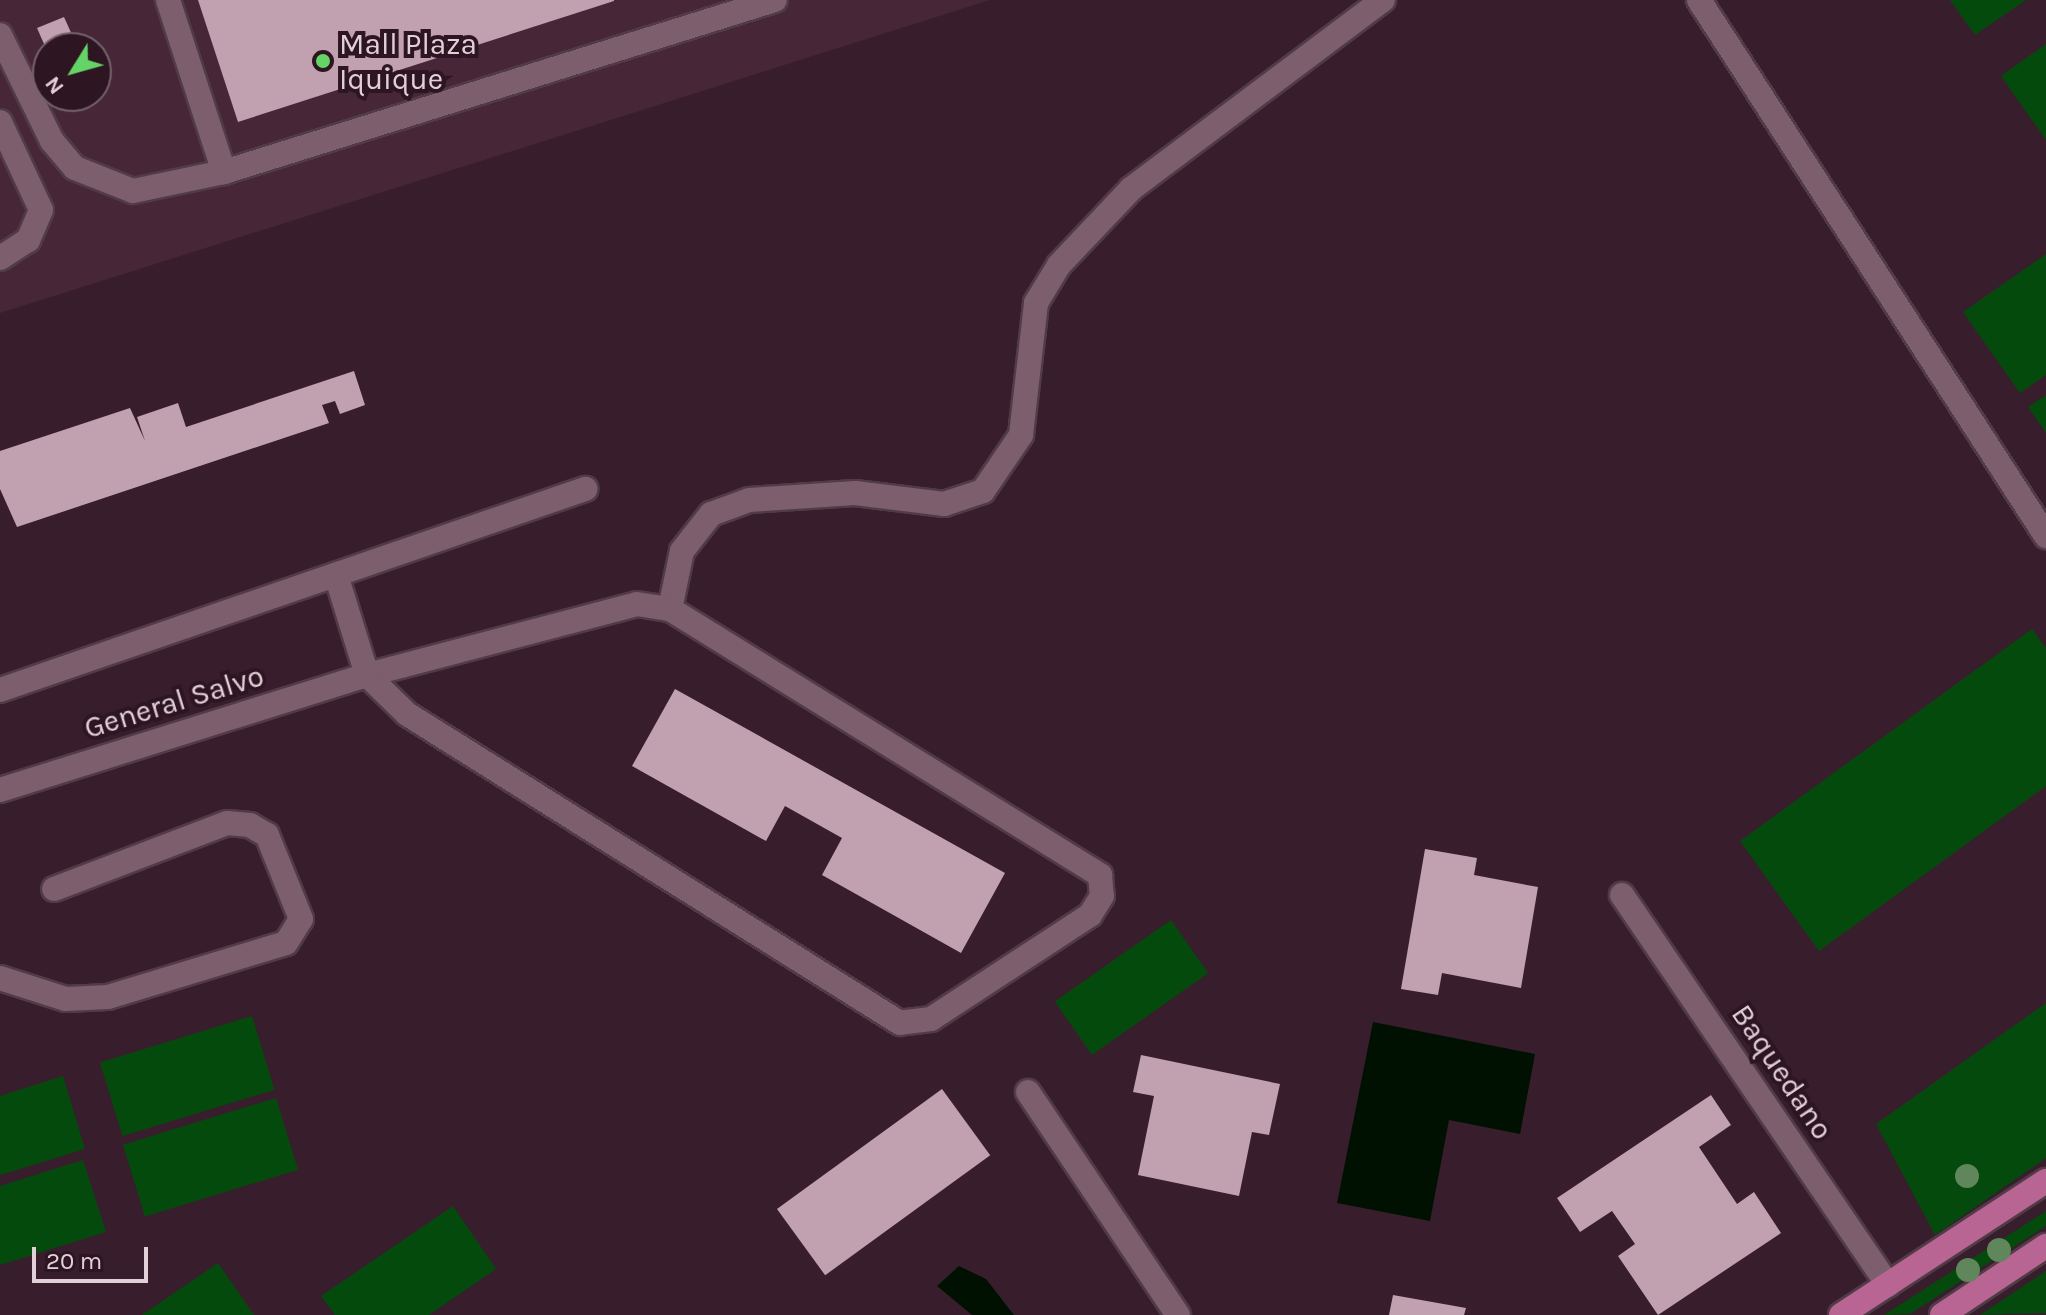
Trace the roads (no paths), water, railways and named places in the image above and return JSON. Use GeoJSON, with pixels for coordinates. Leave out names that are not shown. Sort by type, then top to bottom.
{"type":"FeatureCollection","features":[{"type":"Feature","properties":{"kind":"main road"},"geometry":{"type":"LineString","coordinates":[[1841,1315],[2046,1181]]}},
{"type":"Feature","properties":{"kind":"main road"},"geometry":{"type":"LineString","coordinates":[[1942,1315],[2046,1246]]}},
{"type":"Feature","properties":{"kind":"street"},"geometry":{"type":"LineString","coordinates":[[168,0],[224,172]]}},
{"type":"Feature","properties":{"kind":"street"},"geometry":{"type":"LineString","coordinates":[[0,35],[52,141],[75,168],[133,191],[224,172],[775,0]]}},
{"type":"Feature","properties":{"kind":"street"},"geometry":{"type":"LineString","coordinates":[[337,578],[367,675],[407,714],[900,1023],[931,1019],[1090,915],[1102,896],[1100,875],[670,609],[682,551],[711,514],[806,492],[944,504],[983,491],[1021,435],[1036,303],[1059,265],[1131,189],[1383,0]]}},
{"type":"Feature","properties":{"kind":"street"},"geometry":{"type":"LineString","coordinates":[[1699,0],[2046,536]]}},
{"type":"Feature","properties":{"kind":"street"},"geometry":{"type":"LineString","coordinates":[[0,122],[41,210],[28,240],[0,258]]}},
{"type":"Feature","properties":{"kind":"street"},"geometry":{"type":"LineString","coordinates":[[0,690],[337,578],[585,489]]}},
{"type":"Feature","properties":{"kind":"street","name":"General Salvo"},"geometry":{"type":"LineString","coordinates":[[0,790],[367,675],[637,604],[670,609]]}},
{"type":"Feature","properties":{"kind":"street"},"geometry":{"type":"LineString","coordinates":[[0,978],[66,999],[108,997],[286,943],[301,919],[267,835],[250,825],[227,823],[54,889]]}},
{"type":"Feature","properties":{"kind":"street","name":"Baquedano"},"geometry":{"type":"LineString","coordinates":[[1622,895],[1888,1285]]}},
{"type":"Feature","properties":{"kind":"street"},"geometry":{"type":"LineString","coordinates":[[1028,1092],[1178,1315]]}},
{"type":"Feature","properties":{"kind":"place","name":"Mall Plaza Iquique"},"geometry":{"type":"Point","coordinates":[323,61]}}]}
